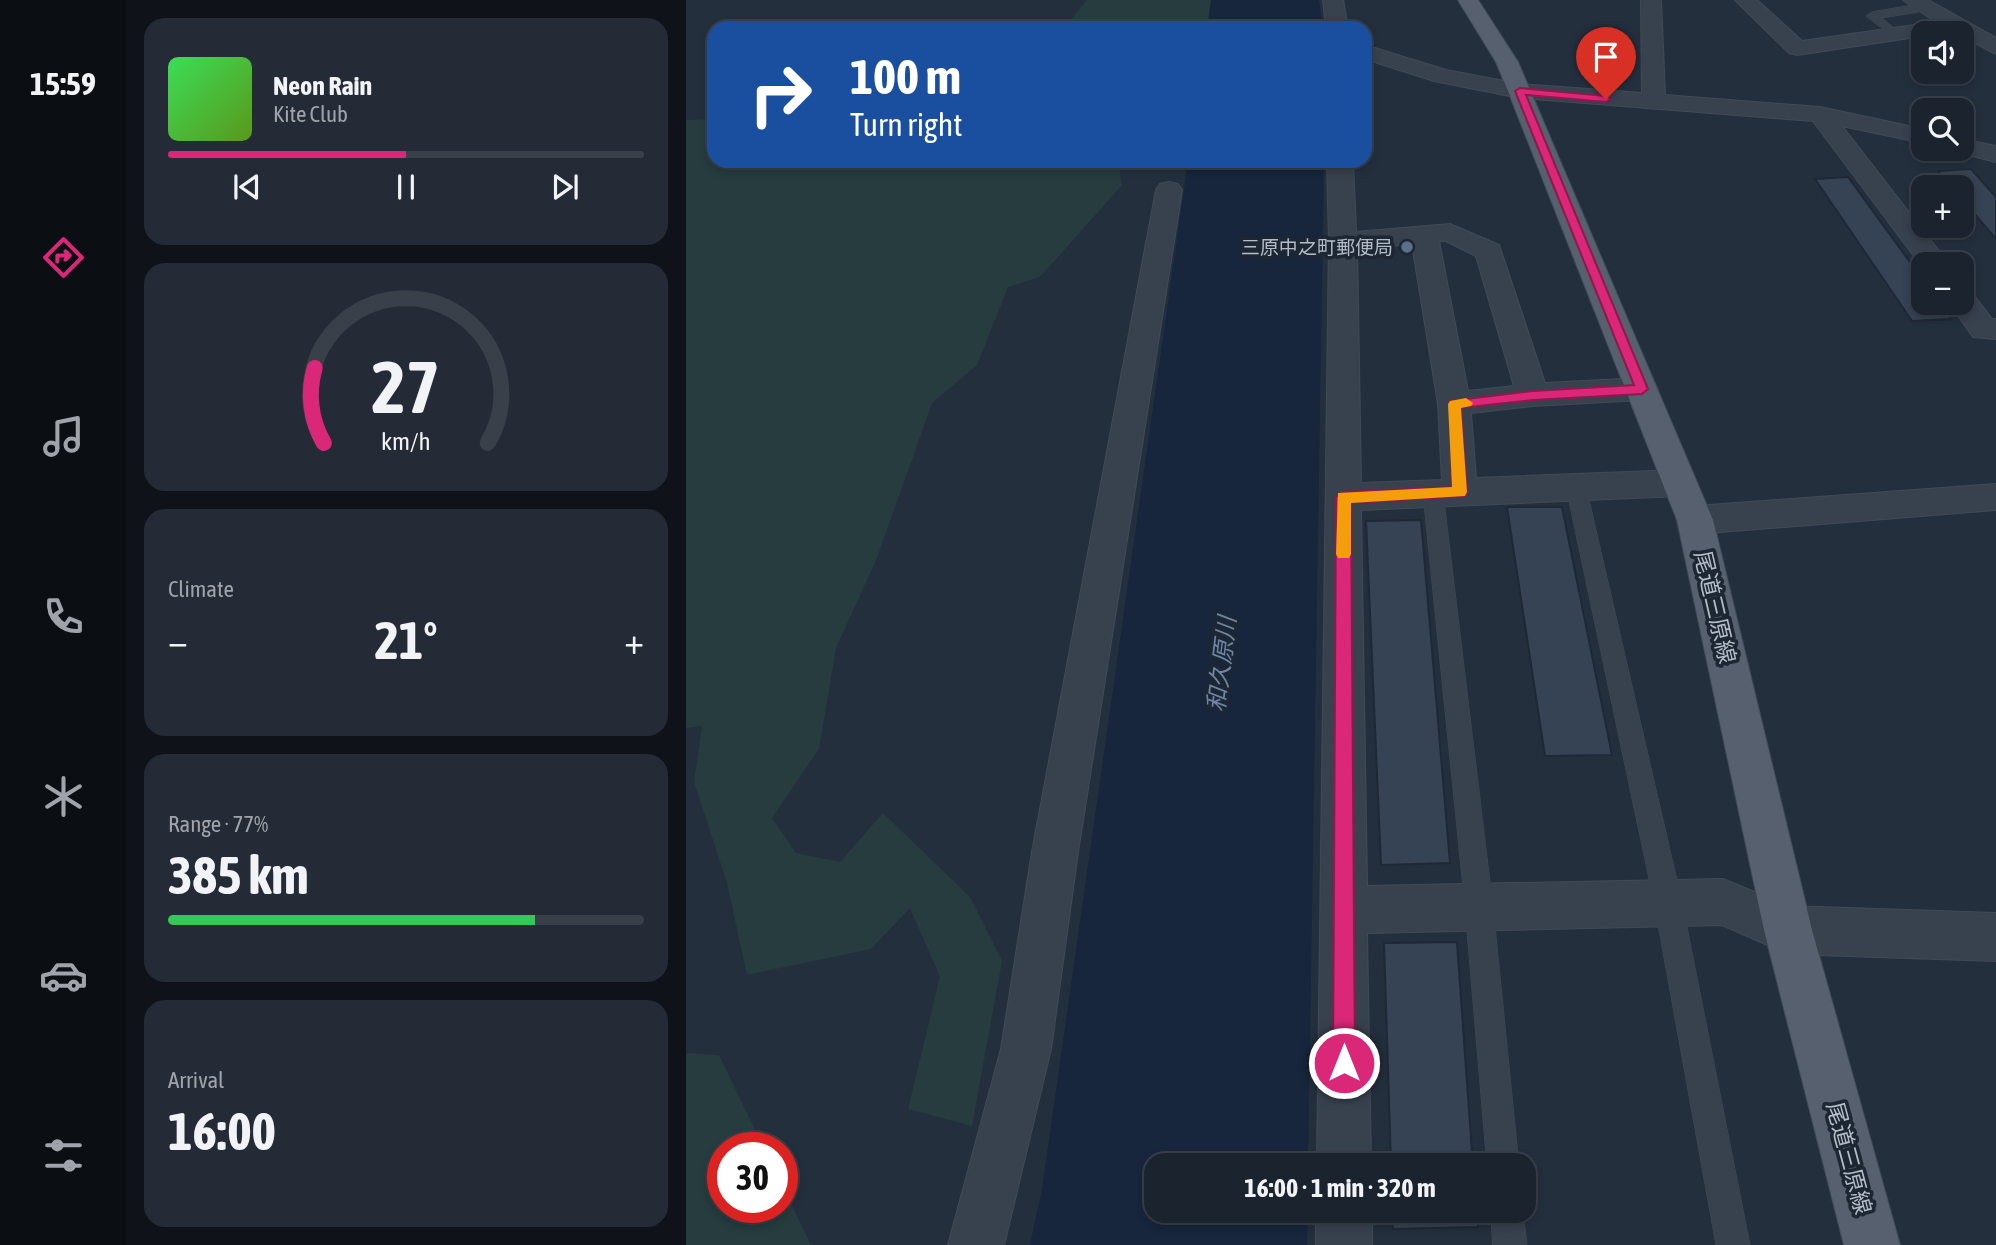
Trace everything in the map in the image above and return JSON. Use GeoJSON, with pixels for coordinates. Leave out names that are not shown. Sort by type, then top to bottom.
{"type":"FeatureCollection","features":[{"type":"Feature","properties":{"kind":"main road","name":"尾道三原線"},"geometry":{"type":"LineString","coordinates":[[1468,0],[1507,62],[1520,91],[1695,520],[1788,930],[1872,1245]]}},
{"type":"Feature","properties":{"kind":"street"},"geometry":{"type":"LineString","coordinates":[[1333,0],[1336,21]]}},
{"type":"Feature","properties":{"kind":"street"},"geometry":{"type":"LineString","coordinates":[[1651,0],[1654,102]]}},
{"type":"Feature","properties":{"kind":"street"},"geometry":{"type":"LineString","coordinates":[[1745,0],[1797,48],[1911,31]]}},
{"type":"Feature","properties":{"kind":"street"},"geometry":{"type":"LineString","coordinates":[[1919,4],[1951,21]]}},
{"type":"Feature","properties":{"kind":"street"},"geometry":{"type":"LineString","coordinates":[[1957,21],[1984,14]]}},
{"type":"Feature","properties":{"kind":"street"},"geometry":{"type":"LineString","coordinates":[[1974,34],[1996,47]]}},
{"type":"Feature","properties":{"kind":"street"},"geometry":{"type":"LineString","coordinates":[[1372,54],[1442,76],[1520,91],[1820,114],[1911,133]]}},
{"type":"Feature","properties":{"kind":"street"},"geometry":{"type":"LineString","coordinates":[[1820,114],[1925,252]]}},
{"type":"Feature","properties":{"kind":"street"},"geometry":{"type":"LineString","coordinates":[[1979,150],[1978,156],[1996,176]]}},
{"type":"Feature","properties":{"kind":"street"},"geometry":{"type":"LineString","coordinates":[[1339,168],[1343,242],[1344,1153]]}},
{"type":"Feature","properties":{"kind":"street"},"geometry":{"type":"LineString","coordinates":[[976,1245],[1026,1049],[1055,852],[1169,190]]}},
{"type":"Feature","properties":{"kind":"street"},"geometry":{"type":"LineString","coordinates":[[1343,242],[1450,232],[1489,251],[1533,396]]}},
{"type":"Feature","properties":{"kind":"street"},"geometry":{"type":"LineString","coordinates":[[1424,234],[1454,404],[1446,493]]}},
{"type":"Feature","properties":{"kind":"street"},"geometry":{"type":"LineString","coordinates":[[1973,315],[1984,330],[1996,329]]}},
{"type":"Feature","properties":{"kind":"street"},"geometry":{"type":"LineString","coordinates":[[1454,404],[1642,389]]}},
{"type":"Feature","properties":{"kind":"street"},"geometry":{"type":"LineString","coordinates":[[1343,497],[1680,483]]}},
{"type":"Feature","properties":{"kind":"street"},"geometry":{"type":"LineString","coordinates":[[1695,520],[1996,497]]}},
{"type":"Feature","properties":{"kind":"street"},"geometry":{"type":"LineString","coordinates":[[1344,910],[1723,901],[1788,930],[1996,937]]}},
{"type":"Feature","properties":{"kind":"street"},"geometry":{"type":"LineString","coordinates":[[1344,1223],[1344,1245]]}},
{"type":"Feature","properties":{"kind":"lane"},"geometry":{"type":"LineString","coordinates":[[1895,34],[1872,16],[1919,4]]}},
{"type":"Feature","properties":{"kind":"lane"},"geometry":{"type":"LineString","coordinates":[[1576,487],[1668,902],[1733,1245]]}},
{"type":"Feature","properties":{"kind":"lane"},"geometry":{"type":"LineString","coordinates":[[1446,493],[1502,1153]]}},
{"type":"Feature","properties":{"kind":"lane"},"geometry":{"type":"LineString","coordinates":[[1508,1223],[1510,1245]]}},
{"type":"Feature","properties":{"kind":"green space"},"geometry":{"type":"Polygon","coordinates":[[[1087,0],[1214,0],[1209,21],[1070,21],[1087,0]]]}},
{"type":"Feature","properties":{"kind":"green space"},"geometry":{"type":"Polygon","coordinates":[[[707,119],[707,168],[1119,168],[1122,185],[1040,277],[1008,287],[977,365],[932,403],[877,558],[836,648],[819,749],[772,818],[796,853],[840,862],[883,813],[970,897],[1002,961],[972,1126],[908,1109],[940,977],[910,908],[871,949],[747,975],[727,883],[694,782],[702,726],[686,728],[686,120],[707,119]]]}},
{"type":"Feature","properties":{"kind":"green space"},"geometry":{"type":"Polygon","coordinates":[[[686,1053],[719,1055],[756,1132],[707,1132],[707,1223],[798,1223],[798,1218],[811,1245],[686,1245],[686,1053]]]}},
{"type":"Feature","properties":{"kind":"water"},"geometry":{"type":"Polygon","coordinates":[[[1211,0],[1319,0],[1322,21],[1208,21],[1211,0]]]}},
{"type":"Feature","properties":{"kind":"water","name":"和久原川"},"geometry":{"type":"Polygon","coordinates":[[[1187,168],[1324,168],[1308,1153],[1144,1153],[1144,1223],[1308,1223],[1307,1245],[1030,1245],[1042,1189],[1187,168]]]}},
{"type":"Feature","properties":{"kind":"building"},"geometry":{"type":"Polygon","coordinates":[[[1971,169],[1996,197],[1996,239],[1974,213],[1974,175],[1942,175],[1938,171],[1971,169]]]}},
{"type":"Feature","properties":{"kind":"building"},"geometry":{"type":"Polygon","coordinates":[[[1848,177],[1911,264],[1911,315],[1948,315],[1951,319],[1912,321],[1815,179],[1848,177]]]}},
{"type":"Feature","properties":{"kind":"building"},"geometry":{"type":"Polygon","coordinates":[[[1507,507],[1562,507],[1612,755],[1545,756],[1507,507]]]}},
{"type":"Feature","properties":{"kind":"building"},"geometry":{"type":"Polygon","coordinates":[[[1421,520],[1450,863],[1381,865],[1366,521],[1421,520]]]}},
{"type":"Feature","properties":{"kind":"building"},"geometry":{"type":"Polygon","coordinates":[[[1457,942],[1472,1153],[1391,1153],[1384,943],[1457,942]]]}},
{"type":"Feature","properties":{"kind":"building"},"geometry":{"type":"Polygon","coordinates":[[[1393,1223],[1478,1223],[1478,1227],[1393,1229],[1393,1223]]]}},
{"type":"Feature","properties":{"kind":"slow traffic"},"geometry":{"type":"LineString","coordinates":[[1343,554],[1343,497],[1460,492],[1454,404],[1466,403]]}},
{"type":"Feature","properties":{"kind":"place","name":"三原中之町郵便局"},"geometry":{"type":"Point","coordinates":[1407,247]}},
{"type":"Feature","properties":{"kind":"route"},"geometry":{"type":"LineString","coordinates":[[1344,1063],[1343,497],[1460,492],[1454,404],[1642,389],[1520,91],[1606,99]]}}]}
